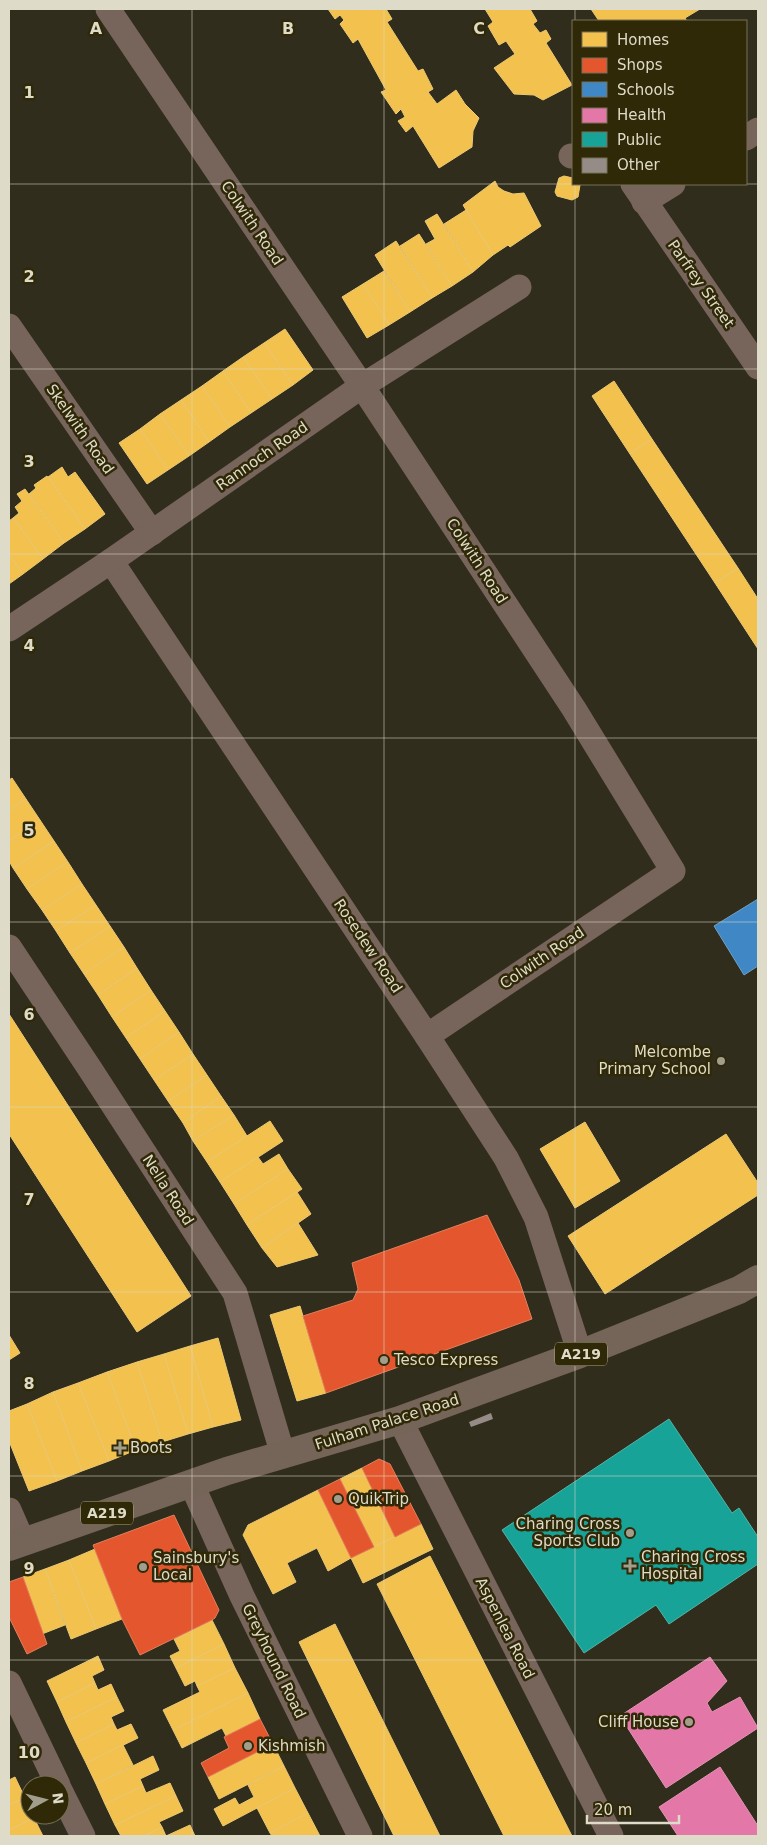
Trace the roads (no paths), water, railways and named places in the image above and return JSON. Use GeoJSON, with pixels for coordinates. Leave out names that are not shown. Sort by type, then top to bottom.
{"type":"FeatureCollection","features":[{"type":"Feature","properties":{"kind":"main road","name":"Fulham Palace Road"},"geometry":{"type":"LineString","coordinates":[[16,1544],[192,1485],[227,1471],[400,1420],[580,1354],[740,1290],[758,1280]]}},
{"type":"Feature","properties":{"kind":"street","name":"Colwith Road"},"geometry":{"type":"LineString","coordinates":[[108,9],[362,386],[574,709],[674,871],[427,1036]]}},
{"type":"Feature","properties":{"kind":"street"},"geometry":{"type":"LineString","coordinates":[[747,137],[758,130]]}},
{"type":"Feature","properties":{"kind":"street"},"geometry":{"type":"LineString","coordinates":[[639,193],[669,185]]}},
{"type":"Feature","properties":{"kind":"street","name":"Parfrey Street"},"geometry":{"type":"LineString","coordinates":[[639,193],[758,367]]}},
{"type":"Feature","properties":{"kind":"street","name":"Rannoch Road"},"geometry":{"type":"LineString","coordinates":[[9,630],[112,561],[362,386],[519,287]]}},
{"type":"Feature","properties":{"kind":"street","name":"Skelwith Road"},"geometry":{"type":"LineString","coordinates":[[9,326],[152,533]]}},
{"type":"Feature","properties":{"kind":"street","name":"Rosedew Road"},"geometry":{"type":"LineString","coordinates":[[112,561],[506,1158],[536,1217],[580,1354]]}},
{"type":"Feature","properties":{"kind":"street","name":"Nella Road"},"geometry":{"type":"LineString","coordinates":[[9,947],[90,1068],[234,1293],[284,1455]]}},
{"type":"Feature","properties":{"kind":"street","name":"Aspenlea Road"},"geometry":{"type":"LineString","coordinates":[[400,1420],[611,1836]]}},
{"type":"Feature","properties":{"kind":"street","name":"Greyhound Road"},"geometry":{"type":"LineString","coordinates":[[192,1485],[242,1596],[360,1836]]}},
{"type":"Feature","properties":{"kind":"street"},"geometry":{"type":"LineString","coordinates":[[9,1510],[16,1544]]}},
{"type":"Feature","properties":{"kind":"street"},"geometry":{"type":"LineString","coordinates":[[9,1683],[53,1775]]}},
{"type":"Feature","properties":{"kind":"street"},"geometry":{"type":"LineString","coordinates":[[70,1810],[83,1836]]}},
{"type":"Feature","properties":{"kind":"place","name":"Melcombe Primary School"},"geometry":{"type":"Point","coordinates":[721,1061]}},
{"type":"Feature","properties":{"kind":"place","name":"Tesco Express"},"geometry":{"type":"Point","coordinates":[384,1360]}},
{"type":"Feature","properties":{"kind":"place","name":"Boots"},"geometry":{"type":"Point","coordinates":[120,1448]}},
{"type":"Feature","properties":{"kind":"place","name":"QuikTrip"},"geometry":{"type":"Point","coordinates":[338,1499]}},
{"type":"Feature","properties":{"kind":"place","name":"Charing Cross Sports Club"},"geometry":{"type":"Point","coordinates":[630,1533]}},
{"type":"Feature","properties":{"kind":"place","name":"Charing Cross Hospital"},"geometry":{"type":"Point","coordinates":[630,1566]}},
{"type":"Feature","properties":{"kind":"place","name":"Sainsbury's Local"},"geometry":{"type":"Point","coordinates":[143,1567]}},
{"type":"Feature","properties":{"kind":"place","name":"Cliff House"},"geometry":{"type":"Point","coordinates":[689,1722]}},
{"type":"Feature","properties":{"kind":"place","name":"Kishmish"},"geometry":{"type":"Point","coordinates":[248,1746]}}]}
